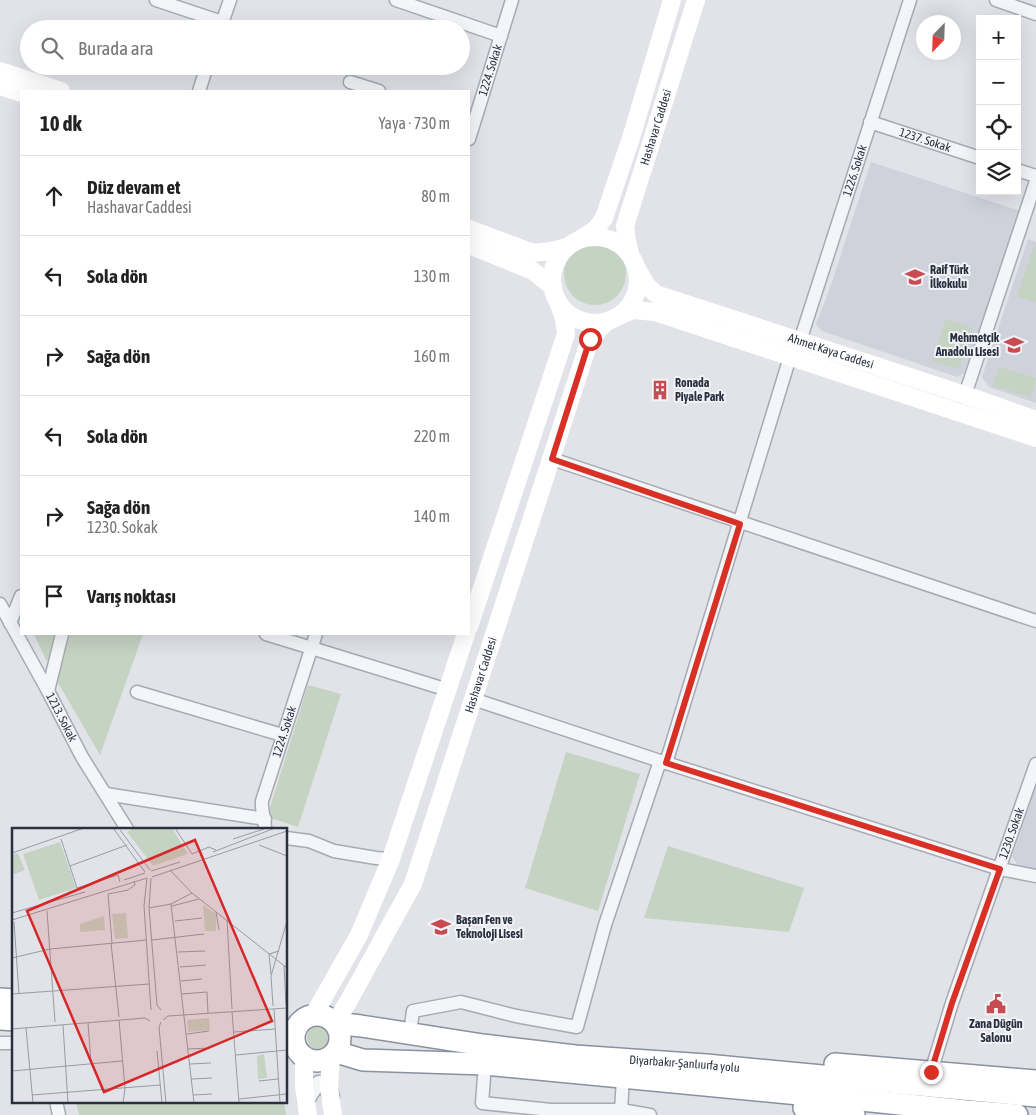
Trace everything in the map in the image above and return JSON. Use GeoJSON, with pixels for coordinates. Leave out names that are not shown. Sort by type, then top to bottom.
{"type":"FeatureCollection","features":[{"type":"Feature","properties":{"kind":"highway"},"geometry":{"type":"LineString","coordinates":[[288,1015],[312,1016],[325,1017],[334,1023],[339,1031],[340,1038],[333,1054],[318,1061],[297,1055],[294,1040],[298,1025],[312,1016]]}},
{"type":"Feature","properties":{"kind":"highway","name":"Diyarbakır-Şanlıurfa yolu"},"geometry":{"type":"LineString","coordinates":[[334,1023],[483,1045],[576,1056],[706,1065],[1036,1096]]}},
{"type":"Feature","properties":{"kind":"highway","name":"Diyarbakır-Şanlıurfa yolu"},"geometry":{"type":"LineString","coordinates":[[333,1054],[363,1060],[485,1064],[1017,1115]]}},
{"type":"Feature","properties":{"kind":"highway"},"geometry":{"type":"LineString","coordinates":[[706,1065],[754,1059],[854,1065],[1036,1081]]}},
{"type":"Feature","properties":{"kind":"highway"},"geometry":{"type":"LineString","coordinates":[[692,1085],[753,1102],[854,1115]]}},
{"type":"Feature","properties":{"kind":"main road","name":"Hashavar Caddesi"},"geometry":{"type":"LineString","coordinates":[[573,243],[596,229],[604,218],[631,138],[672,0]]}},
{"type":"Feature","properties":{"kind":"main road","name":"Hashavar Caddesi"},"geometry":{"type":"LineString","coordinates":[[633,261],[626,241],[625,226],[696,0]]}},
{"type":"Feature","properties":{"kind":"main road"},"geometry":{"type":"LineString","coordinates":[[0,70],[58,90]]}},
{"type":"Feature","properties":{"kind":"main road"},"geometry":{"type":"LineString","coordinates":[[0,86],[20,93]]}},
{"type":"Feature","properties":{"kind":"main road"},"geometry":{"type":"LineString","coordinates":[[470,229],[534,253],[551,251],[594,236],[608,239],[620,245],[633,261],[638,280],[636,294],[629,306],[613,318]]}},
{"type":"Feature","properties":{"kind":"main road"},"geometry":{"type":"LineString","coordinates":[[470,624],[566,334],[564,319],[555,294],[553,272],[558,258],[573,243]]}},
{"type":"Feature","properties":{"kind":"main road"},"geometry":{"type":"LineString","coordinates":[[470,245],[533,271],[555,294],[567,312],[580,320],[593,323],[633,310],[655,312],[1036,438]]}},
{"type":"Feature","properties":{"kind":"main road","name":"Ahmet Kaya Caddesi"},"geometry":{"type":"LineString","coordinates":[[633,261],[647,286],[656,294],[1036,420]]}},
{"type":"Feature","properties":{"kind":"main road","name":"Hashavar Caddesi"},"geometry":{"type":"LineString","coordinates":[[334,1023],[348,1002],[413,884],[590,339],[613,318]]}},
{"type":"Feature","properties":{"kind":"main road"},"geometry":{"type":"LineString","coordinates":[[312,1016],[359,936],[391,859],[466,635]]}},
{"type":"Feature","properties":{"kind":"main road"},"geometry":{"type":"LineString","coordinates":[[333,1054],[329,1087],[333,1115]]}},
{"type":"Feature","properties":{"kind":"main road"},"geometry":{"type":"LineString","coordinates":[[297,1055],[307,1108]]}},
{"type":"Feature","properties":{"kind":"street"},"geometry":{"type":"LineString","coordinates":[[156,0],[206,20]]}},
{"type":"Feature","properties":{"kind":"street"},"geometry":{"type":"LineString","coordinates":[[223,20],[230,0]]}},
{"type":"Feature","properties":{"kind":"street"},"geometry":{"type":"LineString","coordinates":[[396,0],[454,20]]}},
{"type":"Feature","properties":{"kind":"street","name":"1224. Sokak"},"geometry":{"type":"LineString","coordinates":[[471,120],[512,0]]}},
{"type":"Feature","properties":{"kind":"street","name":"1226. Sokak"},"geometry":{"type":"LineString","coordinates":[[800,341],[910,0]]}},
{"type":"Feature","properties":{"kind":"street"},"geometry":{"type":"LineString","coordinates":[[996,0],[1036,14]]}},
{"type":"Feature","properties":{"kind":"street"},"geometry":{"type":"LineString","coordinates":[[470,25],[501,36]]}},
{"type":"Feature","properties":{"kind":"street"},"geometry":{"type":"LineString","coordinates":[[199,90],[204,75]]}},
{"type":"Feature","properties":{"kind":"street"},"geometry":{"type":"LineString","coordinates":[[350,82],[376,90]]}},
{"type":"Feature","properties":{"kind":"street","name":"1237. Sokak"},"geometry":{"type":"LineString","coordinates":[[870,122],[976,157]]}},
{"type":"Feature","properties":{"kind":"street"},"geometry":{"type":"LineString","coordinates":[[1021,171],[1036,176]]}},
{"type":"Feature","properties":{"kind":"street"},"geometry":{"type":"LineString","coordinates":[[965,395],[1036,181]]}},
{"type":"Feature","properties":{"kind":"street"},"geometry":{"type":"LineString","coordinates":[[410,1033],[413,1011],[461,1002],[516,1016],[577,1028],[605,925],[663,762],[740,524],[790,357]]}},
{"type":"Feature","properties":{"kind":"street"},"geometry":{"type":"LineString","coordinates":[[552,459],[740,524],[1036,621]]}},
{"type":"Feature","properties":{"kind":"street"},"geometry":{"type":"LineString","coordinates":[[10,624],[20,599]]}},
{"type":"Feature","properties":{"kind":"street","name":"1213. Sokak"},"geometry":{"type":"LineString","coordinates":[[0,604],[82,757],[126,828]]}},
{"type":"Feature","properties":{"kind":"street"},"geometry":{"type":"LineString","coordinates":[[48,691],[62,635]]}},
{"type":"Feature","properties":{"kind":"street"},"geometry":{"type":"LineString","coordinates":[[269,635],[448,690]]}},
{"type":"Feature","properties":{"kind":"street","name":"1224. Sokak"},"geometry":{"type":"LineString","coordinates":[[265,824],[261,809],[262,801],[316,635]]}},
{"type":"Feature","properties":{"kind":"street"},"geometry":{"type":"LineString","coordinates":[[137,692],[282,735]]}},
{"type":"Feature","properties":{"kind":"street"},"geometry":{"type":"LineString","coordinates":[[473,699],[663,762],[1000,869],[1036,876]]}},
{"type":"Feature","properties":{"kind":"street","name":"1230. Sokak"},"geometry":{"type":"LineString","coordinates":[[931,1072],[945,1021],[1036,764]]}},
{"type":"Feature","properties":{"kind":"street"},"geometry":{"type":"LineString","coordinates":[[106,794],[265,824]]}},
{"type":"Feature","properties":{"kind":"street"},"geometry":{"type":"LineString","coordinates":[[288,838],[309,841],[334,851],[391,859]]}},
{"type":"Feature","properties":{"kind":"street"},"geometry":{"type":"LineString","coordinates":[[485,1064],[482,1103],[551,1110],[621,1110],[650,1115]]}},
{"type":"Feature","properties":{"kind":"street"},"geometry":{"type":"LineString","coordinates":[[621,1110],[623,1078]]}},
{"type":"Feature","properties":{"kind":"street"},"geometry":{"type":"LineString","coordinates":[[307,1108],[314,1087],[319,1084],[326,1085],[331,1096]]}},
{"type":"Feature","properties":{"kind":"street"},"geometry":{"type":"LineString","coordinates":[[56,1102],[59,1115]]}},
{"type":"Feature","properties":{"kind":"shaded area","name":"Raif Türk İlkokulu"},"geometry":{"type":"Polygon","coordinates":[[[871,162],[1020,211],[964,373],[957,377],[822,331],[816,324],[830,288],[871,162]]]}},
{"type":"Feature","properties":{"kind":"shaded area","name":"Mehmetçik Anadolu Lisesi"},"geometry":{"type":"Polygon","coordinates":[[[1028,239],[1036,242],[1036,403],[989,387],[982,377],[1028,239]]]}},
{"type":"Feature","properties":{"kind":"shaded area"},"geometry":{"type":"Polygon","coordinates":[[[1036,785],[1036,868],[1018,865],[1012,857],[1036,785]]]}},
{"type":"Feature","properties":{"kind":"green space"},"geometry":{"type":"Polygon","coordinates":[[[589,243],[601,243],[617,252],[624,262],[626,274],[624,286],[617,296],[601,305],[589,305],[578,300],[569,291],[564,280],[564,268],[569,257],[578,248],[589,243]]]}},
{"type":"Feature","properties":{"kind":"green space"},"geometry":{"type":"Polygon","coordinates":[[[1034,247],[1036,247],[1036,303],[1017,296],[1034,247]]]}},
{"type":"Feature","properties":{"kind":"green space"},"geometry":{"type":"Polygon","coordinates":[[[946,319],[973,328],[959,369],[932,361],[946,319]]]}},
{"type":"Feature","properties":{"kind":"green space"},"geometry":{"type":"Polygon","coordinates":[[[999,367],[1036,378],[1031,397],[993,386],[999,367]]]}},
{"type":"Feature","properties":{"kind":"green space"},"geometry":{"type":"Polygon","coordinates":[[[34,635],[57,635],[47,662],[34,635]]]}},
{"type":"Feature","properties":{"kind":"green space"},"geometry":{"type":"Polygon","coordinates":[[[68,635],[143,635],[100,755],[57,681],[68,635]]]}},
{"type":"Feature","properties":{"kind":"green space"},"geometry":{"type":"Polygon","coordinates":[[[308,685],[341,694],[298,827],[271,818],[268,814],[308,685]]]}},
{"type":"Feature","properties":{"kind":"green space"},"geometry":{"type":"Polygon","coordinates":[[[566,752],[640,774],[598,911],[525,888],[566,752]]]}},
{"type":"Feature","properties":{"kind":"green space"},"geometry":{"type":"Polygon","coordinates":[[[668,846],[804,888],[789,932],[644,918],[668,846]]]}},
{"type":"Feature","properties":{"kind":"green space"},"geometry":{"type":"Polygon","coordinates":[[[319,1026],[328,1029],[331,1038],[328,1047],[319,1050],[310,1047],[307,1038],[310,1029],[319,1026]]]}},
{"type":"Feature","properties":{"kind":"green space"},"geometry":{"type":"Polygon","coordinates":[[[76,1102],[284,1102],[286,1115],[79,1115],[76,1102]]]}},
{"type":"Feature","properties":{"kind":"place","name":"Raif Türk İlkokulu"},"geometry":{"type":"Point","coordinates":[915,277]}},
{"type":"Feature","properties":{"kind":"place","name":"Mehmetçik Anadolu Lisesi"},"geometry":{"type":"Point","coordinates":[1014,345]}},
{"type":"Feature","properties":{"kind":"place","name":"Ronada Piyale Park"},"geometry":{"type":"Point","coordinates":[660,390]}},
{"type":"Feature","properties":{"kind":"place","name":"Başarı Fen ve Teknoloji Lisesi"},"geometry":{"type":"Point","coordinates":[441,927]}},
{"type":"Feature","properties":{"kind":"place","name":"Zana Dügün Salonu"},"geometry":{"type":"Point","coordinates":[996,1004]}},
{"type":"Feature","properties":{"kind":"route"},"geometry":{"type":"LineString","coordinates":[[590,339],[552,459],[740,524],[666,763],[1000,869],[942,1031],[931,1072]]}}]}
